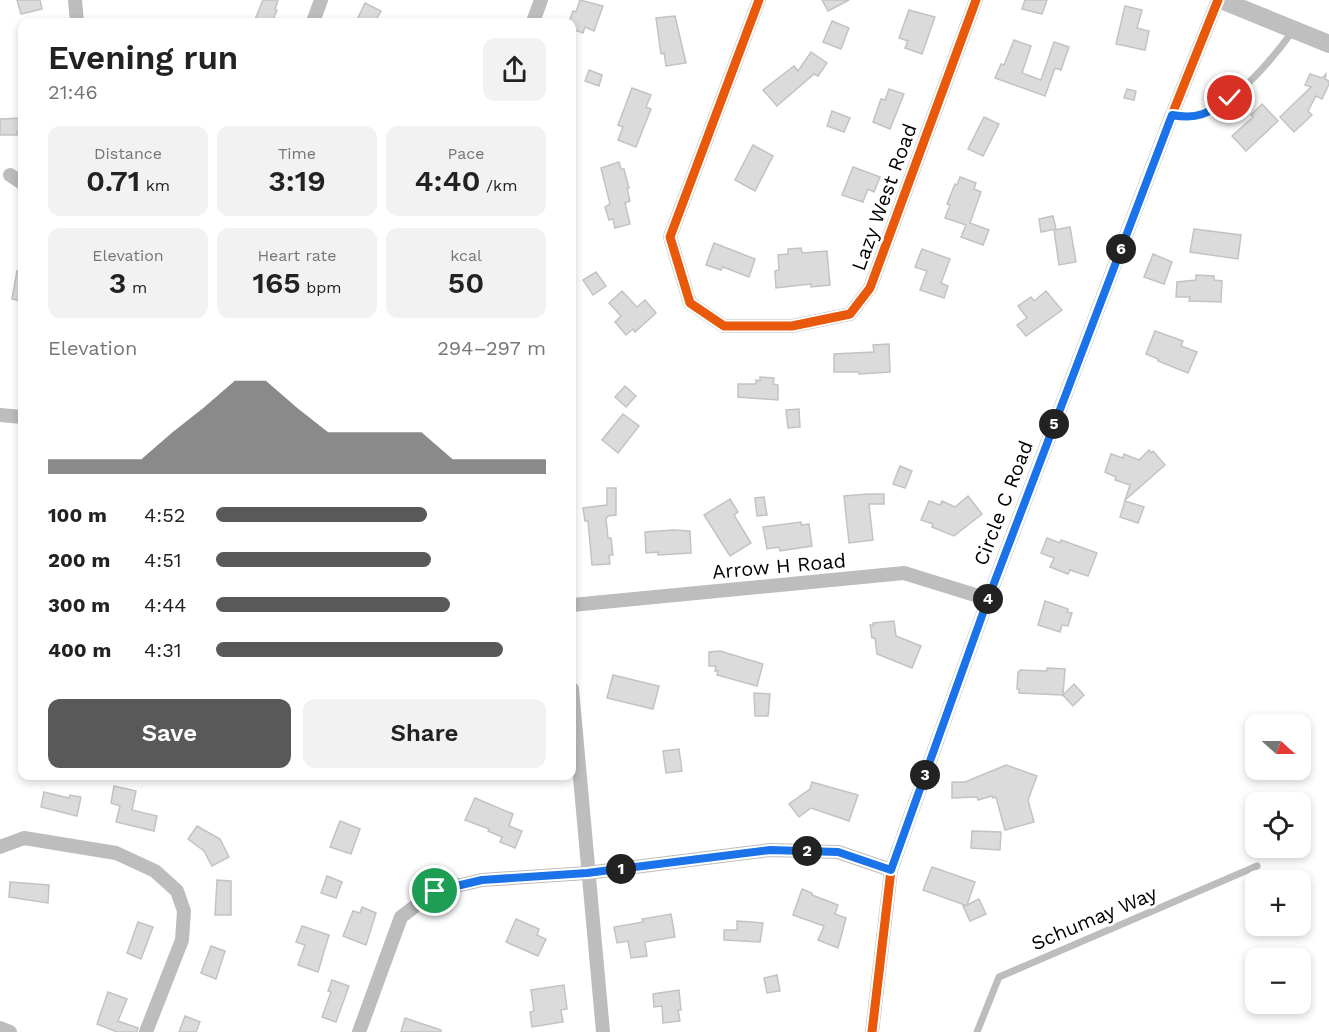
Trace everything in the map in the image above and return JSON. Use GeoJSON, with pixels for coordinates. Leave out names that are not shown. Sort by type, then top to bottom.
{"type":"FeatureCollection","features":[{"type":"Feature","properties":{"kind":"main road"},"geometry":{"type":"LineString","coordinates":[[1219,0],[1329,44]]}},
{"type":"Feature","properties":{"kind":"street"},"geometry":{"type":"LineString","coordinates":[[75,0],[77,18]]}},
{"type":"Feature","properties":{"kind":"street"},"geometry":{"type":"LineString","coordinates":[[314,18],[321,0]]}},
{"type":"Feature","properties":{"kind":"street"},"geometry":{"type":"LineString","coordinates":[[534,18],[541,0]]}},
{"type":"Feature","properties":{"kind":"street","name":"Lazy West Road"},"geometry":{"type":"LineString","coordinates":[[759,0],[670,237],[690,303],[724,326],[792,326],[850,314],[870,288],[976,0]]}},
{"type":"Feature","properties":{"kind":"street","name":"Circle C Road"},"geometry":{"type":"LineString","coordinates":[[872,1032],[891,870],[988,599],[1172,115],[1219,0]]}},
{"type":"Feature","properties":{"kind":"street"},"geometry":{"type":"LineString","coordinates":[[10,175],[18,180]]}},
{"type":"Feature","properties":{"kind":"street"},"geometry":{"type":"LineString","coordinates":[[0,415],[18,417]]}},
{"type":"Feature","properties":{"kind":"street","name":"Arrow H Road"},"geometry":{"type":"LineString","coordinates":[[576,605],[904,573],[988,599]]}},
{"type":"Feature","properties":{"kind":"street"},"geometry":{"type":"LineString","coordinates":[[576,738],[603,1032]]}},
{"type":"Feature","properties":{"kind":"street"},"geometry":{"type":"LineString","coordinates":[[0,847],[24,838],[116,853],[155,871],[177,891],[184,911],[182,940],[146,1032]]}},
{"type":"Feature","properties":{"kind":"street"},"geometry":{"type":"LineString","coordinates":[[359,1032],[401,917],[435,891],[482,880],[587,873],[770,850],[838,852],[891,870]]}},
{"type":"Feature","properties":{"kind":"street"},"geometry":{"type":"LineString","coordinates":[[0,1028],[10,1032]]}},
{"type":"Feature","properties":{"kind":"lane"},"geometry":{"type":"LineString","coordinates":[[1172,115],[1196,117],[1210,112],[1252,79],[1274,57],[1293,30]]}},
{"type":"Feature","properties":{"kind":"lane","name":"Schumay Way"},"geometry":{"type":"LineString","coordinates":[[977,1032],[999,977],[1257,866]]}},
{"type":"Feature","properties":{"kind":"building"},"geometry":{"type":"Polygon","coordinates":[[[17,0],[40,0],[42,9],[21,14],[17,0]]]}},
{"type":"Feature","properties":{"kind":"building"},"geometry":{"type":"Polygon","coordinates":[[[263,0],[278,0],[274,18],[256,18],[263,0]]]}},
{"type":"Feature","properties":{"kind":"building"},"geometry":{"type":"Polygon","coordinates":[[[580,0],[603,6],[594,31],[585,27],[583,33],[576,30],[576,18],[570,18],[573,11],[576,12],[580,0]]]}},
{"type":"Feature","properties":{"kind":"building"},"geometry":{"type":"Polygon","coordinates":[[[822,0],[849,0],[828,11],[822,0]]]}},
{"type":"Feature","properties":{"kind":"building"},"geometry":{"type":"Polygon","coordinates":[[[1025,0],[1047,0],[1042,14],[1022,9],[1025,0]]]}},
{"type":"Feature","properties":{"kind":"building"},"geometry":{"type":"Polygon","coordinates":[[[365,3],[381,11],[377,18],[358,18],[365,3]]]}},
{"type":"Feature","properties":{"kind":"building"},"geometry":{"type":"Polygon","coordinates":[[[1125,6],[1142,10],[1137,28],[1149,31],[1145,50],[1116,44],[1125,6]]]}},
{"type":"Feature","properties":{"kind":"building"},"geometry":{"type":"Polygon","coordinates":[[[909,10],[935,17],[922,54],[905,48],[908,41],[899,38],[909,10]]]}},
{"type":"Feature","properties":{"kind":"building"},"geometry":{"type":"Polygon","coordinates":[[[675,16],[686,63],[666,66],[664,53],[661,54],[656,18],[675,16]]]}},
{"type":"Feature","properties":{"kind":"building"},"geometry":{"type":"Polygon","coordinates":[[[832,21],[849,28],[841,49],[823,42],[832,21]]]}},
{"type":"Feature","properties":{"kind":"building"},"geometry":{"type":"Polygon","coordinates":[[[1014,40],[1031,46],[1022,73],[1041,80],[1054,42],[1069,47],[1061,70],[1055,68],[1045,96],[995,78],[1001,64],[1004,65],[1014,40]]]}},
{"type":"Feature","properties":{"kind":"building"},"geometry":{"type":"Polygon","coordinates":[[[811,52],[827,63],[818,76],[814,74],[777,106],[763,90],[794,66],[798,71],[811,52]]]}},
{"type":"Feature","properties":{"kind":"building"},"geometry":{"type":"Polygon","coordinates":[[[589,70],[602,75],[599,86],[585,81],[589,70]]]}},
{"type":"Feature","properties":{"kind":"building"},"geometry":{"type":"Polygon","coordinates":[[[1310,74],[1322,78],[1326,74],[1325,79],[1329,81],[1329,84],[1322,99],[1316,96],[1308,111],[1312,115],[1294,132],[1280,117],[1311,87],[1305,85],[1310,74]]]}},
{"type":"Feature","properties":{"kind":"building"},"geometry":{"type":"Polygon","coordinates":[[[632,88],[651,95],[646,107],[651,109],[636,147],[618,140],[623,127],[618,125],[632,88]]]}},
{"type":"Feature","properties":{"kind":"building"},"geometry":{"type":"Polygon","coordinates":[[[889,89],[904,94],[890,129],[873,122],[881,99],[885,100],[889,89]]]}},
{"type":"Feature","properties":{"kind":"building"},"geometry":{"type":"Polygon","coordinates":[[[1127,89],[1136,91],[1134,100],[1124,98],[1127,89]]]}},
{"type":"Feature","properties":{"kind":"building"},"geometry":{"type":"Polygon","coordinates":[[[1262,104],[1278,121],[1246,151],[1232,136],[1253,117],[1251,115],[1262,104]]]}},
{"type":"Feature","properties":{"kind":"building"},"geometry":{"type":"Polygon","coordinates":[[[832,111],[850,118],[844,132],[827,126],[832,111]]]}},
{"type":"Feature","properties":{"kind":"building"},"geometry":{"type":"Polygon","coordinates":[[[984,117],[999,124],[983,156],[968,149],[984,117]]]}},
{"type":"Feature","properties":{"kind":"building"},"geometry":{"type":"Polygon","coordinates":[[[18,118],[17,135],[0,135],[0,119],[18,118]]]}},
{"type":"Feature","properties":{"kind":"building"},"geometry":{"type":"Polygon","coordinates":[[[753,145],[773,156],[755,191],[735,180],[753,145]]]}},
{"type":"Feature","properties":{"kind":"building"},"geometry":{"type":"Polygon","coordinates":[[[619,162],[621,169],[624,169],[629,188],[627,188],[630,201],[625,203],[630,224],[615,228],[613,219],[609,220],[605,207],[610,204],[601,168],[619,162]]]}},
{"type":"Feature","properties":{"kind":"building"},"geometry":{"type":"Polygon","coordinates":[[[853,167],[880,177],[874,192],[868,189],[863,202],[842,195],[853,167]]]}},
{"type":"Feature","properties":{"kind":"building"},"geometry":{"type":"Polygon","coordinates":[[[960,177],[976,183],[974,189],[981,192],[970,223],[989,230],[983,245],[961,237],[966,225],[945,218],[950,205],[947,204],[960,177]]]}},
{"type":"Feature","properties":{"kind":"building"},"geometry":{"type":"Polygon","coordinates":[[[1053,216],[1056,229],[1041,232],[1039,219],[1053,216]]]}},
{"type":"Feature","properties":{"kind":"building"},"geometry":{"type":"Polygon","coordinates":[[[1070,227],[1076,262],[1059,265],[1054,230],[1070,227]]]}},
{"type":"Feature","properties":{"kind":"building"},"geometry":{"type":"Polygon","coordinates":[[[1194,229],[1241,235],[1238,259],[1190,252],[1194,229]]]}},
{"type":"Feature","properties":{"kind":"building"},"geometry":{"type":"Polygon","coordinates":[[[714,243],[755,259],[749,277],[723,267],[721,270],[706,265],[714,243]]]}},
{"type":"Feature","properties":{"kind":"building"},"geometry":{"type":"Polygon","coordinates":[[[801,248],[802,253],[827,251],[830,285],[811,287],[811,284],[776,288],[775,271],[779,270],[778,255],[788,254],[788,249],[801,248]]]}},
{"type":"Feature","properties":{"kind":"building"},"geometry":{"type":"Polygon","coordinates":[[[922,249],[950,259],[941,283],[948,286],[944,298],[920,290],[927,271],[915,267],[922,249]]]}},
{"type":"Feature","properties":{"kind":"building"},"geometry":{"type":"Polygon","coordinates":[[[1153,254],[1172,262],[1164,284],[1144,277],[1153,254]]]}},
{"type":"Feature","properties":{"kind":"building"},"geometry":{"type":"Polygon","coordinates":[[[17,271],[18,300],[12,299],[17,271]]]}},
{"type":"Feature","properties":{"kind":"building"},"geometry":{"type":"Polygon","coordinates":[[[596,272],[606,286],[593,295],[583,280],[596,272]]]}},
{"type":"Feature","properties":{"kind":"building"},"geometry":{"type":"Polygon","coordinates":[[[1196,275],[1214,276],[1214,280],[1222,281],[1221,302],[1189,301],[1190,297],[1176,297],[1177,282],[1196,280],[1196,275]]]}},
{"type":"Feature","properties":{"kind":"building"},"geometry":{"type":"Polygon","coordinates":[[[622,291],[637,307],[645,300],[656,313],[635,332],[633,329],[626,335],[615,322],[621,316],[609,303],[622,291]]]}},
{"type":"Feature","properties":{"kind":"building"},"geometry":{"type":"Polygon","coordinates":[[[1046,291],[1062,310],[1026,336],[1017,325],[1027,318],[1018,306],[1031,297],[1034,301],[1046,291]]]}},
{"type":"Feature","properties":{"kind":"building"},"geometry":{"type":"Polygon","coordinates":[[[1155,331],[1183,341],[1181,346],[1197,352],[1188,373],[1146,354],[1155,331]]]}},
{"type":"Feature","properties":{"kind":"building"},"geometry":{"type":"Polygon","coordinates":[[[889,344],[890,372],[859,374],[859,372],[834,372],[834,354],[874,352],[873,345],[889,344]]]}},
{"type":"Feature","properties":{"kind":"building"},"geometry":{"type":"Polygon","coordinates":[[[760,377],[774,378],[773,384],[778,385],[778,400],[738,397],[738,384],[756,384],[756,380],[760,381],[760,377]]]}},
{"type":"Feature","properties":{"kind":"building"},"geometry":{"type":"Polygon","coordinates":[[[625,386],[636,396],[626,407],[615,397],[625,386]]]}},
{"type":"Feature","properties":{"kind":"building"},"geometry":{"type":"Polygon","coordinates":[[[799,409],[800,427],[788,428],[786,410],[799,409]]]}},
{"type":"Feature","properties":{"kind":"building"},"geometry":{"type":"Polygon","coordinates":[[[623,414],[639,426],[618,453],[602,440],[623,414]]]}},
{"type":"Feature","properties":{"kind":"building"},"geometry":{"type":"Polygon","coordinates":[[[1149,450],[1151,453],[1153,451],[1165,465],[1125,500],[1130,485],[1115,480],[1116,477],[1105,472],[1111,454],[1123,458],[1124,454],[1139,460],[1149,450]]]}},
{"type":"Feature","properties":{"kind":"building"},"geometry":{"type":"Polygon","coordinates":[[[900,466],[912,471],[905,488],[893,484],[900,466]]]}},
{"type":"Feature","properties":{"kind":"building"},"geometry":{"type":"Polygon","coordinates":[[[607,488],[616,488],[616,515],[608,516],[606,519],[613,555],[609,555],[610,564],[592,565],[588,521],[585,521],[583,508],[607,505],[607,488]]]}},
{"type":"Feature","properties":{"kind":"building"},"geometry":{"type":"Polygon","coordinates":[[[884,494],[884,504],[869,504],[873,540],[849,543],[844,496],[884,494]]]}},
{"type":"Feature","properties":{"kind":"building"},"geometry":{"type":"Polygon","coordinates":[[[968,496],[982,514],[954,536],[921,520],[929,501],[940,505],[942,501],[955,507],[968,496]]]}},
{"type":"Feature","properties":{"kind":"building"},"geometry":{"type":"Polygon","coordinates":[[[764,497],[767,515],[757,516],[755,498],[764,497]]]}},
{"type":"Feature","properties":{"kind":"building"},"geometry":{"type":"Polygon","coordinates":[[[730,499],[738,512],[734,515],[751,543],[730,556],[704,515],[730,499]]]}},
{"type":"Feature","properties":{"kind":"building"},"geometry":{"type":"Polygon","coordinates":[[[1125,501],[1144,507],[1138,523],[1120,517],[1125,501]]]}},
{"type":"Feature","properties":{"kind":"building"},"geometry":{"type":"Polygon","coordinates":[[[801,522],[801,525],[809,524],[812,546],[780,551],[779,547],[767,549],[763,527],[801,522]]]}},
{"type":"Feature","properties":{"kind":"building"},"geometry":{"type":"Polygon","coordinates":[[[690,531],[691,553],[658,555],[658,552],[646,553],[645,532],[690,531]]]}},
{"type":"Feature","properties":{"kind":"building"},"geometry":{"type":"Polygon","coordinates":[[[1047,538],[1060,543],[1061,540],[1097,553],[1088,576],[1070,570],[1068,574],[1050,567],[1054,558],[1041,553],[1047,538]]]}},
{"type":"Feature","properties":{"kind":"building"},"geometry":{"type":"Polygon","coordinates":[[[1045,601],[1068,609],[1067,612],[1072,613],[1068,626],[1062,625],[1060,632],[1038,625],[1045,601]]]}},
{"type":"Feature","properties":{"kind":"building"},"geometry":{"type":"Polygon","coordinates":[[[894,621],[896,636],[921,646],[912,668],[877,654],[875,638],[872,638],[870,625],[894,621]]]}},
{"type":"Feature","properties":{"kind":"building"},"geometry":{"type":"Polygon","coordinates":[[[720,651],[763,664],[757,686],[717,675],[716,666],[709,666],[709,652],[720,651]]]}},
{"type":"Feature","properties":{"kind":"building"},"geometry":{"type":"Polygon","coordinates":[[[1047,668],[1065,669],[1063,695],[1019,693],[1017,689],[1020,670],[1047,671],[1047,668]]]}},
{"type":"Feature","properties":{"kind":"building"},"geometry":{"type":"Polygon","coordinates":[[[613,675],[659,686],[653,709],[607,698],[613,675]]]}},
{"type":"Feature","properties":{"kind":"building"},"geometry":{"type":"Polygon","coordinates":[[[1074,684],[1084,695],[1073,706],[1063,695],[1074,684]]]}},
{"type":"Feature","properties":{"kind":"building"},"geometry":{"type":"Polygon","coordinates":[[[754,693],[770,694],[768,716],[755,716],[754,693]]]}},
{"type":"Feature","properties":{"kind":"building"},"geometry":{"type":"Polygon","coordinates":[[[679,749],[682,771],[666,773],[663,751],[679,749]]]}},
{"type":"Feature","properties":{"kind":"building"},"geometry":{"type":"Polygon","coordinates":[[[1006,765],[1037,776],[1028,800],[1034,822],[1005,830],[996,797],[978,800],[977,797],[952,798],[952,782],[965,782],[1006,765]]]}},
{"type":"Feature","properties":{"kind":"building"},"geometry":{"type":"Polygon","coordinates":[[[812,782],[858,795],[849,821],[811,808],[799,817],[789,804],[810,789],[812,782]]]}},
{"type":"Feature","properties":{"kind":"building"},"geometry":{"type":"Polygon","coordinates":[[[114,786],[136,791],[132,810],[157,816],[154,831],[116,822],[120,806],[111,803],[114,786]]]}},
{"type":"Feature","properties":{"kind":"building"},"geometry":{"type":"Polygon","coordinates":[[[44,792],[69,798],[70,795],[81,797],[77,816],[41,807],[44,792]]]}},
{"type":"Feature","properties":{"kind":"building"},"geometry":{"type":"Polygon","coordinates":[[[475,798],[513,814],[509,826],[522,831],[515,848],[500,842],[502,837],[488,831],[489,829],[465,820],[475,798]]]}},
{"type":"Feature","properties":{"kind":"building"},"geometry":{"type":"Polygon","coordinates":[[[340,821],[360,829],[351,854],[330,847],[340,821]]]}},
{"type":"Feature","properties":{"kind":"building"},"geometry":{"type":"Polygon","coordinates":[[[197,826],[220,839],[229,857],[212,866],[204,851],[188,839],[197,826]]]}},
{"type":"Feature","properties":{"kind":"building"},"geometry":{"type":"Polygon","coordinates":[[[972,831],[1001,832],[1000,850],[971,848],[972,831]]]}},
{"type":"Feature","properties":{"kind":"building"},"geometry":{"type":"Polygon","coordinates":[[[932,867],[975,882],[967,905],[979,899],[986,914],[970,921],[963,906],[965,905],[923,890],[932,867]]]}},
{"type":"Feature","properties":{"kind":"building"},"geometry":{"type":"Polygon","coordinates":[[[327,876],[342,882],[336,898],[321,893],[327,876]]]}},
{"type":"Feature","properties":{"kind":"building"},"geometry":{"type":"Polygon","coordinates":[[[217,880],[231,881],[231,915],[215,915],[217,880]]]}},
{"type":"Feature","properties":{"kind":"building"},"geometry":{"type":"Polygon","coordinates":[[[10,882],[49,885],[48,903],[9,897],[10,882]]]}},
{"type":"Feature","properties":{"kind":"building"},"geometry":{"type":"Polygon","coordinates":[[[802,889],[838,905],[835,914],[846,918],[838,948],[818,940],[824,926],[793,915],[802,889]]]}},
{"type":"Feature","properties":{"kind":"building"},"geometry":{"type":"Polygon","coordinates":[[[362,907],[376,913],[366,945],[343,936],[353,911],[360,913],[362,907]]]}},
{"type":"Feature","properties":{"kind":"building"},"geometry":{"type":"Polygon","coordinates":[[[671,914],[675,937],[645,942],[647,956],[631,958],[628,941],[617,943],[614,927],[671,914]]]}},
{"type":"Feature","properties":{"kind":"building"},"geometry":{"type":"Polygon","coordinates":[[[516,919],[539,929],[537,935],[546,939],[538,956],[506,942],[516,919]]]}},
{"type":"Feature","properties":{"kind":"building"},"geometry":{"type":"Polygon","coordinates":[[[737,921],[763,923],[760,942],[724,940],[724,930],[737,930],[737,921]]]}},
{"type":"Feature","properties":{"kind":"building"},"geometry":{"type":"Polygon","coordinates":[[[138,922],[153,927],[141,959],[127,953],[138,922]]]}},
{"type":"Feature","properties":{"kind":"building"},"geometry":{"type":"Polygon","coordinates":[[[302,926],[329,935],[318,972],[298,965],[305,945],[296,942],[302,926]]]}},
{"type":"Feature","properties":{"kind":"building"},"geometry":{"type":"Polygon","coordinates":[[[211,946],[225,951],[216,979],[201,973],[211,946]]]}},
{"type":"Feature","properties":{"kind":"building"},"geometry":{"type":"Polygon","coordinates":[[[777,975],[780,991],[767,993],[764,978],[777,975]]]}},
{"type":"Feature","properties":{"kind":"building"},"geometry":{"type":"Polygon","coordinates":[[[332,980],[349,986],[336,1022],[322,1017],[331,992],[328,991],[332,980]]]}},
{"type":"Feature","properties":{"kind":"building"},"geometry":{"type":"Polygon","coordinates":[[[564,985],[567,1009],[561,1010],[563,1022],[532,1027],[530,1012],[534,1011],[531,990],[564,985]]]}},
{"type":"Feature","properties":{"kind":"building"},"geometry":{"type":"Polygon","coordinates":[[[679,990],[680,1021],[663,1023],[662,1006],[654,1007],[653,994],[679,990]]]}},
{"type":"Feature","properties":{"kind":"building"},"geometry":{"type":"Polygon","coordinates":[[[108,992],[127,999],[118,1021],[138,1028],[137,1032],[117,1032],[97,1024],[108,992]]]}},
{"type":"Feature","properties":{"kind":"building"},"geometry":{"type":"Polygon","coordinates":[[[185,1016],[200,1022],[196,1032],[179,1032],[185,1016]]]}},
{"type":"Feature","properties":{"kind":"building"},"geometry":{"type":"Polygon","coordinates":[[[405,1018],[441,1030],[441,1032],[401,1032],[405,1018]]]}},
{"type":"Feature","properties":{"kind":"cycle path"},"geometry":{"type":"LineString","coordinates":[[759,0],[670,237],[690,303],[724,326],[792,326],[850,314],[870,288],[976,0]]}},
{"type":"Feature","properties":{"kind":"cycle path"},"geometry":{"type":"LineString","coordinates":[[872,1032],[891,870],[988,599],[1169,122],[1218,0]]}},
{"type":"Feature","properties":{"kind":"route"},"geometry":{"type":"LineString","coordinates":[[435,891],[482,880],[587,873],[770,850],[838,852],[891,870],[988,599],[1172,115],[1196,117],[1210,112],[1230,98]]}}]}
